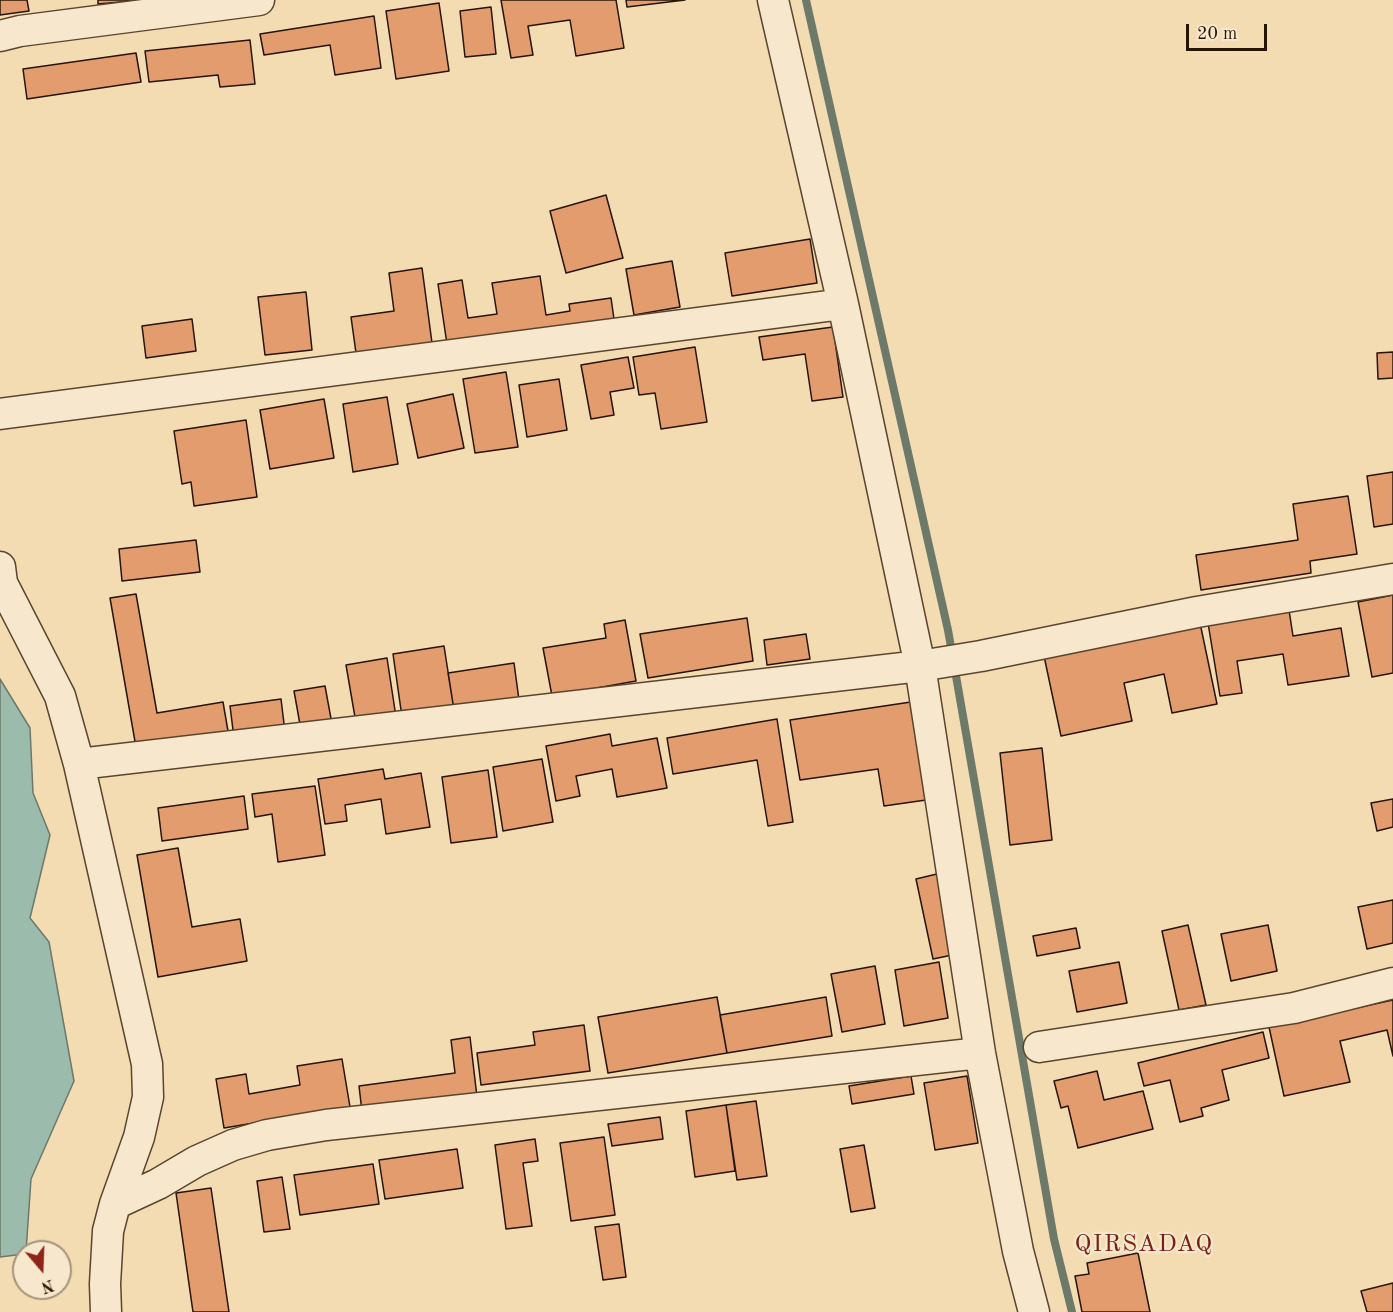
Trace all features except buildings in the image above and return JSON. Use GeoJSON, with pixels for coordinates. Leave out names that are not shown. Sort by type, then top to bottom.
{"type":"FeatureCollection","features":[{"type":"Feature","properties":{"kind":"street"},"geometry":{"type":"LineString","coordinates":[[0,36],[20,31],[260,0]]}},
{"type":"Feature","properties":{"kind":"street"},"geometry":{"type":"LineString","coordinates":[[773,0],[843,304],[930,664],[980,1053],[1018,1251],[1034,1312]]}},
{"type":"Feature","properties":{"kind":"street"},"geometry":{"type":"LineString","coordinates":[[0,414],[843,304]]}},
{"type":"Feature","properties":{"kind":"street"},"geometry":{"type":"LineString","coordinates":[[0,567],[2,583],[60,696],[79,764],[147,1064],[148,1097],[139,1137],[115,1204],[108,1231],[106,1312]]}},
{"type":"Feature","properties":{"kind":"street"},"geometry":{"type":"LineString","coordinates":[[79,764],[930,664],[981,656],[1197,612],[1393,579]]}},
{"type":"Feature","properties":{"kind":"street"},"geometry":{"type":"LineString","coordinates":[[1039,1047],[1294,1008],[1393,983]]}},
{"type":"Feature","properties":{"kind":"street"},"geometry":{"type":"LineString","coordinates":[[115,1204],[158,1184],[206,1156],[267,1135],[326,1125],[980,1053]]}},
{"type":"Feature","properties":{"kind":"shaded area"},"geometry":{"type":"Polygon","coordinates":[[[0,679],[30,728],[33,793],[50,835],[30,918],[49,942],[74,1081],[31,1179],[27,1240],[12,1240],[12,1256],[0,1257],[0,679]]]}},
{"type":"Feature","properties":{"kind":"waterway"},"geometry":{"type":"LineString","coordinates":[[806,0],[948,630],[1054,1239],[1072,1312]]}},
{"type":"Feature","properties":{"kind":"district","name":"QIRSADAQ"},"geometry":{"type":"Point","coordinates":[1144,1245]}}]}
